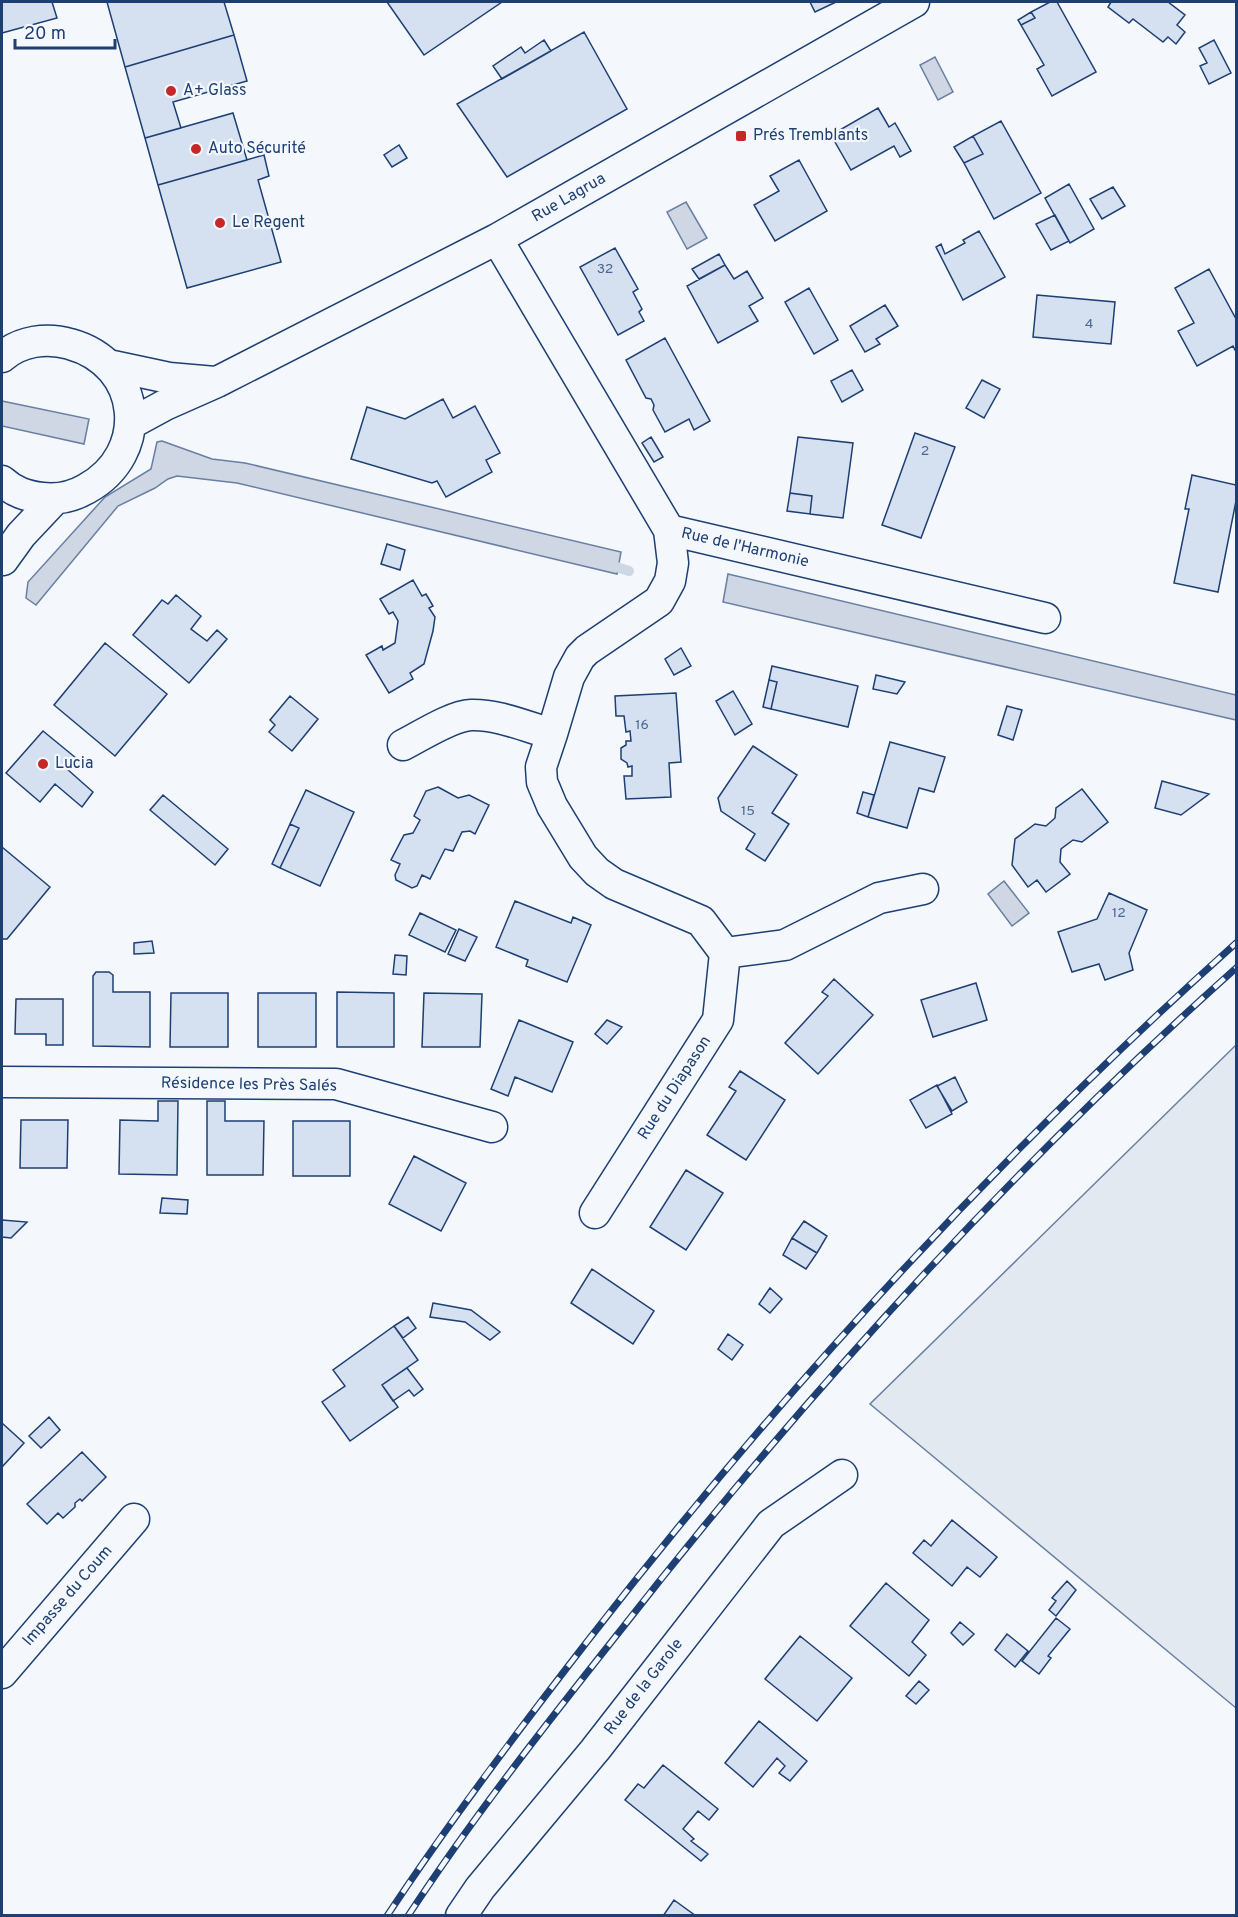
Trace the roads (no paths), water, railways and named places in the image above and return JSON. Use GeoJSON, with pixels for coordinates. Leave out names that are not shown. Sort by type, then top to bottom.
{"type":"FeatureCollection","features":[{"type":"Feature","properties":{"kind":"street","name":"Rue Lagrua"},"geometry":{"type":"LineString","coordinates":[[130,424],[497,239],[914,2]]}},
{"type":"Feature","properties":{"kind":"street","name":"Rue de l'Harmonie"},"geometry":{"type":"LineString","coordinates":[[497,239],[669,530],[1045,618]]}},
{"type":"Feature","properties":{"kind":"street"},"geometry":{"type":"LineString","coordinates":[[2,357],[27,343],[56,340],[85,348],[108,365],[119,378],[128,402],[130,424],[128,439],[120,459],[101,481],[73,496],[54,500],[26,496],[11,489],[2,481]]}},
{"type":"Feature","properties":{"kind":"street"},"geometry":{"type":"LineString","coordinates":[[108,365],[169,378],[217,382]]}},
{"type":"Feature","properties":{"kind":"street"},"geometry":{"type":"LineString","coordinates":[[2,566],[21,535],[54,500]]}},
{"type":"Feature","properties":{"kind":"street"},"geometry":{"type":"LineString","coordinates":[[2,529],[2,566]]}},
{"type":"Feature","properties":{"kind":"street"},"geometry":{"type":"LineString","coordinates":[[669,530],[673,563],[670,581],[659,601],[580,657],[568,677],[541,767],[542,782],[552,807],[583,857],[597,872],[614,884],[701,921],[725,953],[785,945],[879,898],[923,889]]}},
{"type":"Feature","properties":{"kind":"street"},"geometry":{"type":"LineString","coordinates":[[403,745],[451,721],[469,715],[487,716],[552,734]]}},
{"type":"Feature","properties":{"kind":"street","name":"Rue du Diapason"},"geometry":{"type":"LineString","coordinates":[[595,1213],[718,1020],[725,953]]}},
{"type":"Feature","properties":{"kind":"street","name":"Résidence les Près Salés"},"geometry":{"type":"LineString","coordinates":[[2,1082],[336,1084],[492,1127]]}},
{"type":"Feature","properties":{"kind":"street","name":"Rue de la Garole"},"geometry":{"type":"LineString","coordinates":[[461,1916],[480,1888],[595,1750],[771,1524],[842,1475]]}},
{"type":"Feature","properties":{"kind":"street","name":"Impasse du Coum"},"geometry":{"type":"LineString","coordinates":[[2,1673],[134,1519]]}},
{"type":"Feature","properties":{"kind":"waterway"},"geometry":{"type":"LineString","coordinates":[[604,563],[629,571]]}},
{"type":"Feature","properties":{"kind":"railway"},"geometry":{"type":"LineString","coordinates":[[387,1916],[484,1778],[586,1643],[660,1549],[815,1366],[977,1191],[1148,1024],[1236,943]]}},
{"type":"Feature","properties":{"kind":"railway"},"geometry":{"type":"LineString","coordinates":[[408,1916],[484,1807],[565,1700],[691,1542],[837,1370],[991,1203],[1153,1044],[1236,968]]}},
{"type":"Feature","properties":{"kind":"place","name":"A+ Glass"},"geometry":{"type":"Point","coordinates":[171,91]}},
{"type":"Feature","properties":{"kind":"place","name":"Prés Tremblants"},"geometry":{"type":"Point","coordinates":[741,136]}},
{"type":"Feature","properties":{"kind":"place","name":"Auto Sécurité"},"geometry":{"type":"Point","coordinates":[196,149]}},
{"type":"Feature","properties":{"kind":"place","name":"Le Regent"},"geometry":{"type":"Point","coordinates":[220,223]}},
{"type":"Feature","properties":{"kind":"place","name":"Lucia"},"geometry":{"type":"Point","coordinates":[43,764]}}]}
